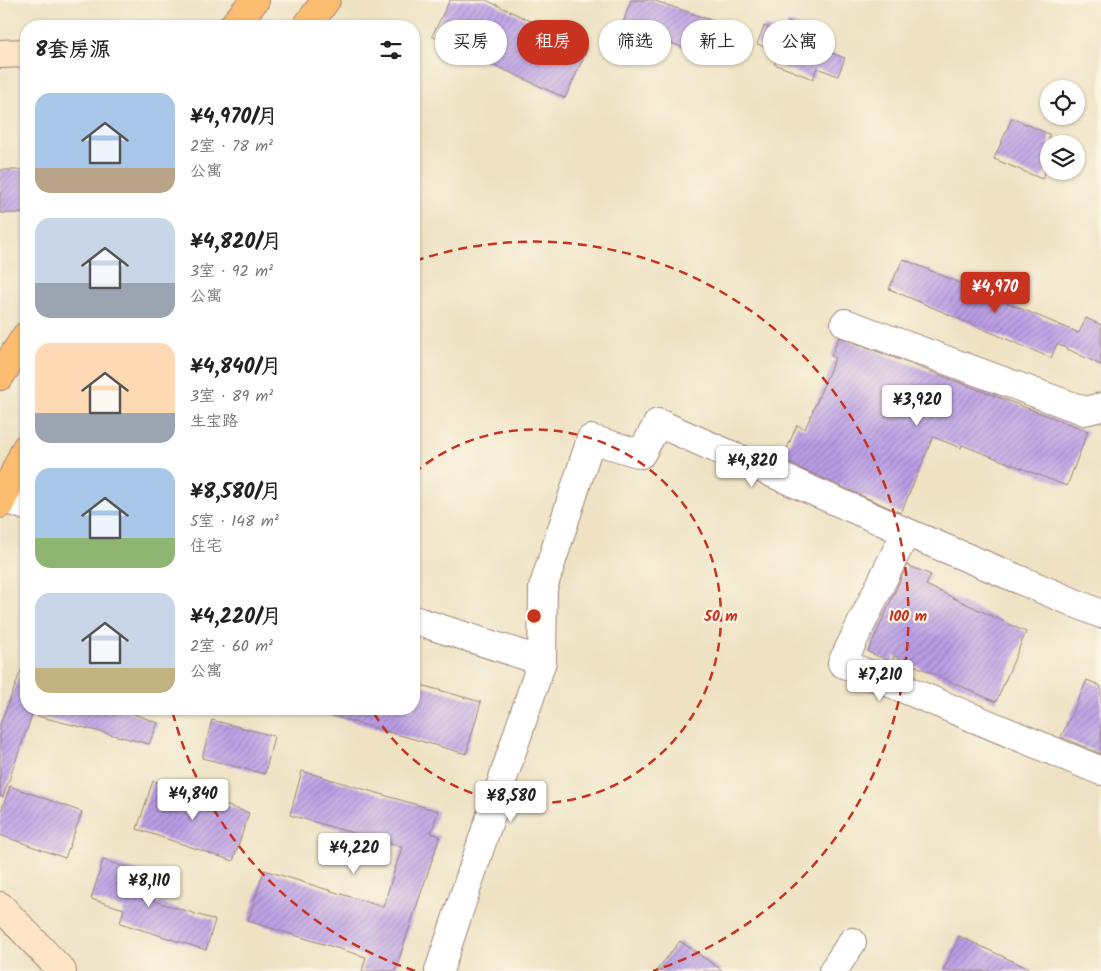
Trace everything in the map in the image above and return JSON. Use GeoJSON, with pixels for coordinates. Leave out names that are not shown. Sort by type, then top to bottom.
{"type":"FeatureCollection","features":[{"type":"Feature","properties":{"kind":"main road"},"geometry":{"type":"LineString","coordinates":[[238,20],[255,0]]}},
{"type":"Feature","properties":{"kind":"main road"},"geometry":{"type":"LineString","coordinates":[[311,20],[326,0]]}},
{"type":"Feature","properties":{"kind":"main road"},"geometry":{"type":"LineString","coordinates":[[0,54],[20,53]]}},
{"type":"Feature","properties":{"kind":"main road"},"geometry":{"type":"LineString","coordinates":[[0,376],[20,345]]}},
{"type":"Feature","properties":{"kind":"main road"},"geometry":{"type":"LineString","coordinates":[[10,503],[20,469]]}},
{"type":"Feature","properties":{"kind":"main road"},"geometry":{"type":"LineString","coordinates":[[0,906],[62,971]]}},
{"type":"Feature","properties":{"kind":"street"},"geometry":{"type":"LineString","coordinates":[[845,323],[1085,411],[1101,408]]}},
{"type":"Feature","properties":{"kind":"street"},"geometry":{"type":"LineString","coordinates":[[439,971],[542,661],[543,588],[591,439],[641,454],[658,423],[906,532],[1101,614]]}},
{"type":"Feature","properties":{"kind":"street"},"geometry":{"type":"LineString","coordinates":[[906,532],[842,663],[1101,771]]}},
{"type":"Feature","properties":{"kind":"street"},"geometry":{"type":"LineString","coordinates":[[420,622],[542,661]]}},
{"type":"Feature","properties":{"kind":"street"},"geometry":{"type":"LineString","coordinates":[[834,971],[852,942]]}},
{"type":"Feature","properties":{"kind":"building"},"geometry":{"type":"Polygon","coordinates":[[[450,0],[486,0],[528,20],[517,20],[517,65],[580,65],[565,98],[494,65],[507,65],[507,20],[440,20],[450,0]]]}},
{"type":"Feature","properties":{"kind":"building"},"geometry":{"type":"Polygon","coordinates":[[[631,0],[653,0],[710,20],[681,20],[681,47],[671,43],[671,20],[624,20],[631,0]]]}},
{"type":"Feature","properties":{"kind":"building"},"geometry":{"type":"Polygon","coordinates":[[[763,29],[763,46],[757,44],[763,29]]]}},
{"type":"Feature","properties":{"kind":"building"},"geometry":{"type":"Polygon","coordinates":[[[835,54],[845,58],[838,76],[817,68],[813,79],[777,65],[835,65],[835,54]]]}},
{"type":"Feature","properties":{"kind":"building"},"geometry":{"type":"Polygon","coordinates":[[[1012,118],[1049,134],[1040,135],[1040,178],[994,159],[1012,118]]]}},
{"type":"Feature","properties":{"kind":"building"},"geometry":{"type":"Polygon","coordinates":[[[0,170],[20,170],[20,213],[0,213],[0,170]]]}},
{"type":"Feature","properties":{"kind":"building"},"geometry":{"type":"Polygon","coordinates":[[[903,259],[1079,333],[1086,318],[1101,325],[1101,365],[1057,344],[1051,358],[889,289],[903,259]]]}},
{"type":"Feature","properties":{"kind":"building"},"geometry":{"type":"Polygon","coordinates":[[[839,337],[1088,431],[1067,486],[962,445],[961,448],[933,437],[901,513],[782,460],[797,425],[805,429],[835,358],[831,356],[839,337]]]}},
{"type":"Feature","properties":{"kind":"building"},"geometry":{"type":"Polygon","coordinates":[[[907,565],[931,575],[926,585],[1026,632],[996,702],[894,656],[892,662],[868,652],[907,565]]]}},
{"type":"Feature","properties":{"kind":"building"},"geometry":{"type":"Polygon","coordinates":[[[20,674],[20,715],[32,715],[3,797],[0,796],[0,724],[20,674]]]}},
{"type":"Feature","properties":{"kind":"building"},"geometry":{"type":"Polygon","coordinates":[[[1087,680],[1101,686],[1101,754],[1061,737],[1087,680]]]}},
{"type":"Feature","properties":{"kind":"building"},"geometry":{"type":"Polygon","coordinates":[[[420,685],[481,702],[466,754],[330,715],[420,715],[420,685]]]}},
{"type":"Feature","properties":{"kind":"building"},"geometry":{"type":"Polygon","coordinates":[[[137,715],[158,723],[149,744],[37,716],[137,715]]]}},
{"type":"Feature","properties":{"kind":"building"},"geometry":{"type":"Polygon","coordinates":[[[212,720],[274,736],[265,774],[202,758],[212,720]]]}},
{"type":"Feature","properties":{"kind":"building"},"geometry":{"type":"Polygon","coordinates":[[[302,771],[438,811],[431,833],[440,836],[395,971],[362,971],[366,957],[248,921],[264,870],[383,907],[402,847],[290,815],[302,771]]]}},
{"type":"Feature","properties":{"kind":"building"},"geometry":{"type":"Polygon","coordinates":[[[153,781],[249,813],[233,861],[137,829],[153,781]]]}},
{"type":"Feature","properties":{"kind":"building"},"geometry":{"type":"Polygon","coordinates":[[[10,786],[82,812],[65,858],[0,835],[0,814],[10,786]]]}},
{"type":"Feature","properties":{"kind":"building"},"geometry":{"type":"Polygon","coordinates":[[[103,860],[142,872],[135,895],[215,920],[206,950],[120,923],[124,909],[91,899],[103,860]]]}},
{"type":"Feature","properties":{"kind":"building"},"geometry":{"type":"Polygon","coordinates":[[[959,936],[1034,971],[943,971],[959,936]]]}},
{"type":"Feature","properties":{"kind":"building"},"geometry":{"type":"Polygon","coordinates":[[[680,941],[723,971],[656,971],[680,941]]]}}]}
